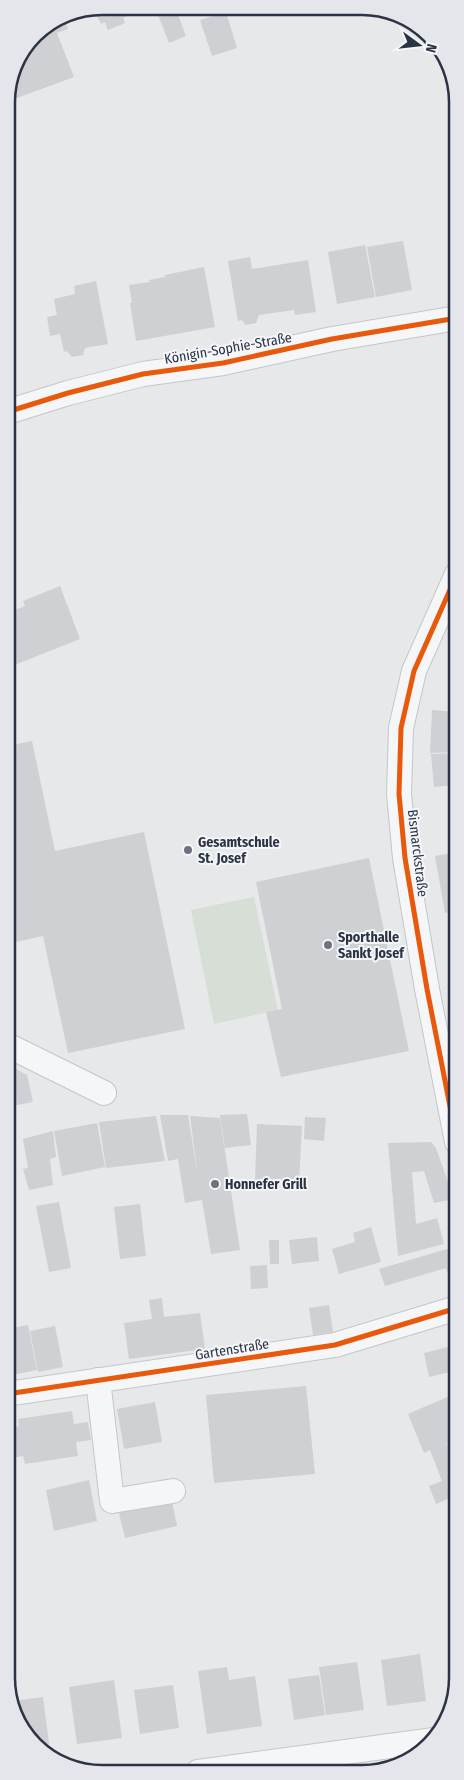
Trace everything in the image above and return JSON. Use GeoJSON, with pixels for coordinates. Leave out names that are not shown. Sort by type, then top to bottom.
{"type":"FeatureCollection","features":[{"type":"Feature","properties":{"kind":"street","name":"Königin-Sophie-Straße"},"geometry":{"type":"LineString","coordinates":[[15,410],[68,393],[143,374],[223,363],[332,339],[449,319]]}},
{"type":"Feature","properties":{"kind":"street","name":"Bismarckstraße"},"geometry":{"type":"LineString","coordinates":[[449,612],[414,672],[401,728],[399,794],[405,858],[449,1100]]}},
{"type":"Feature","properties":{"kind":"street"},"geometry":{"type":"LineString","coordinates":[[15,1049],[104,1093]]}},
{"type":"Feature","properties":{"kind":"street","name":"Gartenstraße"},"geometry":{"type":"LineString","coordinates":[[15,1393],[335,1344],[449,1310]]}},
{"type":"Feature","properties":{"kind":"street"},"geometry":{"type":"LineString","coordinates":[[98,1380],[112,1501],[173,1491]]}},
{"type":"Feature","properties":{"kind":"street"},"geometry":{"type":"LineString","coordinates":[[250,1765],[422,1742]]}},
{"type":"Feature","properties":{"kind":"shaded area"},"geometry":{"type":"Polygon","coordinates":[[[254,897],[278,1010],[214,1024],[191,910],[254,897]]]}},
{"type":"Feature","properties":{"kind":"building"},"geometry":{"type":"Polygon","coordinates":[[[130,15],[123,18],[125,23],[108,30],[105,22],[101,24],[97,16],[130,15]]]}},
{"type":"Feature","properties":{"kind":"building"},"geometry":{"type":"Polygon","coordinates":[[[158,15],[178,15],[186,36],[169,43],[158,15]]]}},
{"type":"Feature","properties":{"kind":"building"},"geometry":{"type":"Polygon","coordinates":[[[216,15],[227,15],[237,48],[212,56],[200,20],[216,15]]]}},
{"type":"Feature","properties":{"kind":"building"},"geometry":{"type":"Polygon","coordinates":[[[66,24],[68,29],[57,33],[74,77],[15,99],[18,79],[24,63],[33,49],[54,30],[66,24]]]}},
{"type":"Feature","properties":{"kind":"building"},"geometry":{"type":"Polygon","coordinates":[[[403,241],[412,290],[376,297],[367,247],[403,241]]]}},
{"type":"Feature","properties":{"kind":"building"},"geometry":{"type":"Polygon","coordinates":[[[365,245],[375,297],[337,304],[328,252],[365,245]]]}},
{"type":"Feature","properties":{"kind":"building"},"geometry":{"type":"Polygon","coordinates":[[[250,257],[252,269],[308,260],[316,312],[295,315],[294,310],[259,315],[256,323],[245,325],[242,320],[238,321],[228,261],[250,257]]]}},
{"type":"Feature","properties":{"kind":"building"},"geometry":{"type":"Polygon","coordinates":[[[204,267],[215,327],[136,341],[129,285],[150,282],[149,280],[165,277],[165,275],[204,267]]]}},
{"type":"Feature","properties":{"kind":"building"},"geometry":{"type":"Polygon","coordinates":[[[96,281],[108,344],[85,348],[83,355],[72,357],[67,351],[64,352],[60,334],[50,336],[47,317],[57,315],[54,299],[75,294],[74,286],[96,281]]]}},
{"type":"Feature","properties":{"kind":"building"},"geometry":{"type":"Polygon","coordinates":[[[60,586],[80,639],[15,665],[15,610],[25,606],[23,601],[60,586]]]}},
{"type":"Feature","properties":{"kind":"building"},"geometry":{"type":"Polygon","coordinates":[[[432,710],[449,711],[449,752],[430,753],[432,710]]]}},
{"type":"Feature","properties":{"kind":"building"},"geometry":{"type":"Polygon","coordinates":[[[32,741],[55,851],[144,832],[185,1029],[68,1053],[43,936],[15,942],[15,744],[32,741]]]}},
{"type":"Feature","properties":{"kind":"building"},"geometry":{"type":"Polygon","coordinates":[[[449,753],[449,786],[434,787],[431,754],[449,753]]]}},
{"type":"Feature","properties":{"kind":"building"},"geometry":{"type":"Polygon","coordinates":[[[449,853],[449,912],[445,913],[435,856],[449,853]]]}},
{"type":"Feature","properties":{"kind":"building","name":"Sporthalle Sankt Josef"},"geometry":{"type":"Polygon","coordinates":[[[369,858],[409,1051],[281,1077],[266,1012],[282,1009],[256,882],[369,858]]]}},
{"type":"Feature","properties":{"kind":"building"},"geometry":{"type":"Polygon","coordinates":[[[15,1068],[27,1075],[33,1102],[15,1105],[15,1068]]]}},
{"type":"Feature","properties":{"kind":"building"},"geometry":{"type":"Polygon","coordinates":[[[247,1114],[251,1145],[225,1148],[220,1115],[247,1114]]]}},
{"type":"Feature","properties":{"kind":"building","name":"Honnefer Grill"},"geometry":{"type":"Polygon","coordinates":[[[160,1115],[188,1115],[198,1177],[190,1116],[220,1118],[240,1250],[211,1254],[202,1200],[185,1203],[178,1159],[168,1161],[160,1115]]]}},
{"type":"Feature","properties":{"kind":"building"},"geometry":{"type":"Polygon","coordinates":[[[156,1116],[165,1161],[106,1168],[99,1122],[156,1116]]]}},
{"type":"Feature","properties":{"kind":"building"},"geometry":{"type":"Polygon","coordinates":[[[305,1117],[326,1118],[324,1141],[304,1139],[305,1117]]]}},
{"type":"Feature","properties":{"kind":"building"},"geometry":{"type":"Polygon","coordinates":[[[97,1123],[105,1167],[62,1176],[54,1131],[97,1123]]]}},
{"type":"Feature","properties":{"kind":"building"},"geometry":{"type":"Polygon","coordinates":[[[257,1124],[302,1126],[299,1183],[255,1181],[257,1124]]]}},
{"type":"Feature","properties":{"kind":"building"},"geometry":{"type":"Polygon","coordinates":[[[53,1131],[56,1157],[50,1159],[53,1185],[29,1190],[23,1169],[28,1168],[23,1139],[53,1131]]]}},
{"type":"Feature","properties":{"kind":"building"},"geometry":{"type":"Polygon","coordinates":[[[431,1142],[436,1148],[449,1185],[449,1200],[434,1203],[424,1171],[412,1172],[416,1224],[437,1218],[444,1244],[398,1256],[388,1143],[431,1142]]]}},
{"type":"Feature","properties":{"kind":"building"},"geometry":{"type":"Polygon","coordinates":[[[59,1202],[71,1268],[49,1272],[36,1206],[59,1202]]]}},
{"type":"Feature","properties":{"kind":"building"},"geometry":{"type":"Polygon","coordinates":[[[140,1204],[146,1256],[120,1259],[114,1207],[140,1204]]]}},
{"type":"Feature","properties":{"kind":"building"},"geometry":{"type":"Polygon","coordinates":[[[371,1227],[381,1262],[339,1274],[332,1249],[355,1242],[353,1233],[371,1227]]]}},
{"type":"Feature","properties":{"kind":"building"},"geometry":{"type":"Polygon","coordinates":[[[317,1237],[319,1261],[292,1264],[289,1240],[317,1237]]]}},
{"type":"Feature","properties":{"kind":"building"},"geometry":{"type":"Polygon","coordinates":[[[269,1240],[279,1240],[279,1264],[270,1264],[269,1240]]]}},
{"type":"Feature","properties":{"kind":"building"},"geometry":{"type":"Polygon","coordinates":[[[449,1248],[449,1278],[446,1268],[385,1286],[379,1269],[449,1248]]]}},
{"type":"Feature","properties":{"kind":"building"},"geometry":{"type":"Polygon","coordinates":[[[267,1265],[268,1288],[251,1289],[250,1266],[267,1265]]]}},
{"type":"Feature","properties":{"kind":"building"},"geometry":{"type":"Polygon","coordinates":[[[162,1298],[164,1317],[200,1313],[205,1349],[129,1359],[124,1323],[152,1319],[149,1300],[162,1298]]]}},
{"type":"Feature","properties":{"kind":"building"},"geometry":{"type":"Polygon","coordinates":[[[329,1305],[333,1332],[313,1335],[309,1308],[329,1305]]]}},
{"type":"Feature","properties":{"kind":"building"},"geometry":{"type":"Polygon","coordinates":[[[28,1325],[37,1370],[15,1374],[15,1327],[28,1325]]]}},
{"type":"Feature","properties":{"kind":"building"},"geometry":{"type":"Polygon","coordinates":[[[55,1326],[63,1367],[38,1372],[30,1331],[55,1326]]]}},
{"type":"Feature","properties":{"kind":"building"},"geometry":{"type":"Polygon","coordinates":[[[448,1347],[449,1372],[429,1377],[424,1353],[448,1347]]]}},
{"type":"Feature","properties":{"kind":"building"},"geometry":{"type":"Polygon","coordinates":[[[306,1386],[315,1474],[214,1483],[206,1395],[306,1386]]]}},
{"type":"Feature","properties":{"kind":"building"},"geometry":{"type":"Polygon","coordinates":[[[449,1396],[449,1443],[439,1447],[449,1443],[449,1498],[436,1504],[429,1486],[442,1481],[430,1450],[424,1453],[408,1414],[449,1396]]]}},
{"type":"Feature","properties":{"kind":"building"},"geometry":{"type":"Polygon","coordinates":[[[155,1402],[162,1442],[124,1449],[117,1409],[155,1402]]]}},
{"type":"Feature","properties":{"kind":"building"},"geometry":{"type":"Polygon","coordinates":[[[72,1411],[74,1424],[88,1422],[91,1440],[76,1442],[78,1456],[25,1464],[23,1456],[15,1457],[15,1427],[19,1426],[18,1419],[72,1411]]]}},
{"type":"Feature","properties":{"kind":"building"},"geometry":{"type":"Polygon","coordinates":[[[89,1480],[97,1521],[54,1531],[46,1490],[89,1480]]]}},
{"type":"Feature","properties":{"kind":"building"},"geometry":{"type":"Polygon","coordinates":[[[172,1501],[177,1526],[125,1538],[119,1513],[172,1501]]]}},
{"type":"Feature","properties":{"kind":"building"},"geometry":{"type":"Polygon","coordinates":[[[420,1654],[426,1701],[387,1706],[381,1660],[420,1654]]]}},
{"type":"Feature","properties":{"kind":"building"},"geometry":{"type":"Polygon","coordinates":[[[357,1662],[364,1710],[326,1715],[319,1667],[357,1662]]]}},
{"type":"Feature","properties":{"kind":"building"},"geometry":{"type":"Polygon","coordinates":[[[227,1667],[229,1680],[255,1676],[262,1726],[207,1734],[198,1671],[227,1667]]]}},
{"type":"Feature","properties":{"kind":"building"},"geometry":{"type":"Polygon","coordinates":[[[319,1675],[325,1715],[294,1720],[288,1679],[319,1675]]]}},
{"type":"Feature","properties":{"kind":"building"},"geometry":{"type":"Polygon","coordinates":[[[114,1680],[122,1738],[77,1744],[69,1687],[114,1680]]]}},
{"type":"Feature","properties":{"kind":"building"},"geometry":{"type":"Polygon","coordinates":[[[173,1685],[179,1728],[140,1734],[134,1690],[173,1685]]]}},
{"type":"Feature","properties":{"kind":"building"},"geometry":{"type":"Polygon","coordinates":[[[43,1697],[49,1747],[40,1740],[24,1717],[19,1700],[43,1697]]]}},
{"type":"Feature","properties":{"kind":"cycle path"},"geometry":{"type":"LineString","coordinates":[[15,410],[68,393],[143,374],[223,363],[332,339],[449,319]]}},
{"type":"Feature","properties":{"kind":"cycle path"},"geometry":{"type":"LineString","coordinates":[[449,592],[414,671],[401,728],[399,794],[405,858],[427,989],[449,1101]]}},
{"type":"Feature","properties":{"kind":"cycle path"},"geometry":{"type":"LineString","coordinates":[[15,1393],[335,1345],[449,1310]]}},
{"type":"Feature","properties":{"kind":"place","name":"Gesamtschule St. Josef"},"geometry":{"type":"Point","coordinates":[188,850]}},
{"type":"Feature","properties":{"kind":"place","name":"Sporthalle Sankt Josef"},"geometry":{"type":"Point","coordinates":[328,945]}},
{"type":"Feature","properties":{"kind":"place","name":"Honnefer Grill"},"geometry":{"type":"Point","coordinates":[215,1184]}}]}
